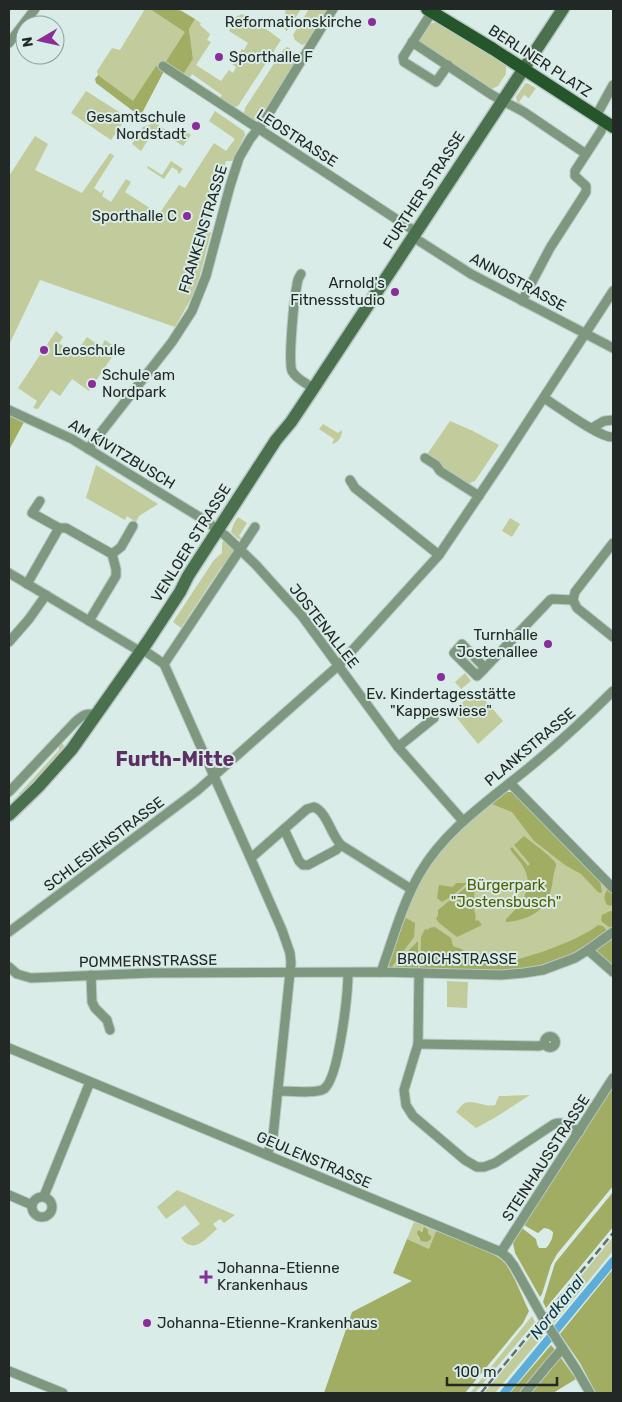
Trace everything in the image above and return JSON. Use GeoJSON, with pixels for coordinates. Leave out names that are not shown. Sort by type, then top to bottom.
{"type":"FeatureCollection","features":[{"type":"Feature","properties":{"kind":"main road","name":"FURTHER STRASSE"},"geometry":{"type":"LineString","coordinates":[[313,388],[563,9]]}},
{"type":"Feature","properties":{"kind":"main road","name":"BERLINER PLATZ"},"geometry":{"type":"LineString","coordinates":[[429,10],[523,68],[605,122]]}},
{"type":"Feature","properties":{"kind":"main road","name":"VENLOER STRASSE"},"geometry":{"type":"LineString","coordinates":[[10,812],[38,787],[72,749],[142,650],[276,440],[291,422],[313,388]]}},
{"type":"Feature","properties":{"kind":"street"},"geometry":{"type":"LineString","coordinates":[[9,43],[35,9]]}},
{"type":"Feature","properties":{"kind":"street","name":"FRANKENSTRASSE"},"geometry":{"type":"LineString","coordinates":[[88,449],[172,342],[192,310],[206,276],[234,169],[244,149],[333,9]]}},
{"type":"Feature","properties":{"kind":"street","name":"BERLINER PLATZ"},"geometry":{"type":"LineString","coordinates":[[429,10],[403,60],[436,82],[448,65]]}},
{"type":"Feature","properties":{"kind":"street"},"geometry":{"type":"LineString","coordinates":[[412,42],[489,92],[524,112],[586,154]]}},
{"type":"Feature","properties":{"kind":"street","name":"LEOSTRASSE"},"geometry":{"type":"LineString","coordinates":[[162,66],[414,234]]}},
{"type":"Feature","properties":{"kind":"street"},"geometry":{"type":"LineString","coordinates":[[522,301],[550,248],[586,192],[586,186],[574,174],[605,122],[613,85]]}},
{"type":"Feature","properties":{"kind":"street","name":"ANNOSTRASSE"},"geometry":{"type":"LineString","coordinates":[[414,234],[471,274],[613,348]]}},
{"type":"Feature","properties":{"kind":"street"},"geometry":{"type":"LineString","coordinates":[[301,274],[297,284],[290,363],[293,373],[313,388]]}},
{"type":"Feature","properties":{"kind":"street","name":"SCHLESIENSTRASSE"},"geometry":{"type":"LineString","coordinates":[[9,932],[214,776],[339,665],[438,555],[544,398],[613,291]]}},
{"type":"Feature","properties":{"kind":"street"},"geometry":{"type":"LineString","coordinates":[[544,398],[592,428],[608,437],[613,437]]}},
{"type":"Feature","properties":{"kind":"street","name":"AM KIVITZBUSCH"},"geometry":{"type":"LineString","coordinates":[[9,410],[54,430],[88,449],[218,530]]}},
{"type":"Feature","properties":{"kind":"street"},"geometry":{"type":"LineString","coordinates":[[592,428],[604,420],[613,420]]}},
{"type":"Feature","properties":{"kind":"street"},"geometry":{"type":"LineString","coordinates":[[425,458],[436,465],[440,471],[479,496]]}},
{"type":"Feature","properties":{"kind":"street"},"geometry":{"type":"LineString","coordinates":[[350,480],[356,488],[438,555]]}},
{"type":"Feature","properties":{"kind":"street"},"geometry":{"type":"LineString","coordinates":[[40,501],[32,513],[59,528],[66,528],[112,554],[116,576],[89,621]]}},
{"type":"Feature","properties":{"kind":"street"},"geometry":{"type":"LineString","coordinates":[[112,554],[121,547],[133,526]]}},
{"type":"Feature","properties":{"kind":"street"},"geometry":{"type":"LineString","coordinates":[[164,664],[254,527]]}},
{"type":"Feature","properties":{"kind":"street"},"geometry":{"type":"LineString","coordinates":[[27,584],[59,528]]}},
{"type":"Feature","properties":{"kind":"street","name":"JOSTENALLEE"},"geometry":{"type":"LineString","coordinates":[[218,530],[273,583],[302,616],[398,747],[463,822]]}},
{"type":"Feature","properties":{"kind":"street"},"geometry":{"type":"LineString","coordinates":[[613,543],[575,592],[573,600],[577,608],[613,637]]}},
{"type":"Feature","properties":{"kind":"street"},"geometry":{"type":"LineString","coordinates":[[9,573],[164,664],[251,858],[282,930],[290,953],[291,963],[273,1137],[267,1155]]}},
{"type":"Feature","properties":{"kind":"street"},"geometry":{"type":"LineString","coordinates":[[9,642],[46,595]]}},
{"type":"Feature","properties":{"kind":"street"},"geometry":{"type":"LineString","coordinates":[[486,668],[550,600],[573,600]]}},
{"type":"Feature","properties":{"kind":"street","name":"PLANKSTRASSE"},"geometry":{"type":"LineString","coordinates":[[381,972],[411,889],[440,845],[463,822],[581,724],[613,691]]}},
{"type":"Feature","properties":{"kind":"street"},"geometry":{"type":"LineString","coordinates":[[9,792],[75,722],[83,715],[90,713],[96,715]]}},
{"type":"Feature","properties":{"kind":"street"},"geometry":{"type":"LineString","coordinates":[[398,747],[434,718]]}},
{"type":"Feature","properties":{"kind":"street"},"geometry":{"type":"LineString","coordinates":[[510,783],[613,888]]}},
{"type":"Feature","properties":{"kind":"street"},"geometry":{"type":"LineString","coordinates":[[251,858],[307,809],[314,807],[320,811],[341,845],[411,889]]}},
{"type":"Feature","properties":{"kind":"street"},"geometry":{"type":"LineString","coordinates":[[284,829],[299,861],[303,865],[308,865],[336,850],[341,845]]}},
{"type":"Feature","properties":{"kind":"street","name":"BROICHSTRASSE"},"geometry":{"type":"LineString","coordinates":[[290,974],[381,972],[524,973],[544,970],[561,964],[588,950],[613,932]]}},
{"type":"Feature","properties":{"kind":"street"},"geometry":{"type":"LineString","coordinates":[[588,950],[613,972]]}},
{"type":"Feature","properties":{"kind":"street","name":"POMMERNSTRASSE"},"geometry":{"type":"LineString","coordinates":[[9,967],[17,974],[26,977],[151,973],[290,974]]}},
{"type":"Feature","properties":{"kind":"street"},"geometry":{"type":"LineString","coordinates":[[278,1091],[316,1091],[327,1086],[342,1032],[348,988],[348,973]]}},
{"type":"Feature","properties":{"kind":"street"},"geometry":{"type":"LineString","coordinates":[[419,973],[418,1044],[404,1090],[406,1105],[413,1116],[471,1164],[484,1167],[495,1163],[554,1124],[561,1122],[579,1132]]}},
{"type":"Feature","properties":{"kind":"street"},"geometry":{"type":"LineString","coordinates":[[91,975],[92,1002],[107,1020],[110,1030]]}},
{"type":"Feature","properties":{"kind":"street"},"geometry":{"type":"LineString","coordinates":[[418,1044],[531,1046],[545,1044]]}},
{"type":"Feature","properties":{"kind":"street","name":"GEULENSTRASSE"},"geometry":{"type":"LineString","coordinates":[[9,1048],[501,1252],[514,1266],[547,1326],[590,1393]]}},
{"type":"Feature","properties":{"kind":"street","name":"STEINHAUSSTRASSE"},"geometry":{"type":"LineString","coordinates":[[501,1252],[613,1078]]}},
{"type":"Feature","properties":{"kind":"street"},"geometry":{"type":"LineString","coordinates":[[44,1196],[90,1082]]}},
{"type":"Feature","properties":{"kind":"street"},"geometry":{"type":"LineString","coordinates":[[9,1195],[32,1204]]}},
{"type":"Feature","properties":{"kind":"street"},"geometry":{"type":"LineString","coordinates":[[44,1196],[50,1200],[52,1210],[47,1215],[41,1217],[33,1211],[32,1204],[36,1198],[44,1196]]}},
{"type":"Feature","properties":{"kind":"street"},"geometry":{"type":"LineString","coordinates":[[525,1393],[548,1365],[560,1346]]}},
{"type":"Feature","properties":{"kind":"street"},"geometry":{"type":"LineString","coordinates":[[9,1371],[63,1393]]}},
{"type":"Feature","properties":{"kind":"green space"},"geometry":{"type":"Polygon","coordinates":[[[145,9],[150,9],[186,32],[161,69],[156,67],[133,102],[98,75],[97,71],[112,48],[120,50],[145,9]]]}},
{"type":"Feature","properties":{"kind":"green space"},"geometry":{"type":"Polygon","coordinates":[[[150,9],[177,9],[195,19],[189,29],[193,59],[183,75],[165,63],[185,32],[150,9]]]}},
{"type":"Feature","properties":{"kind":"green space"},"geometry":{"type":"Polygon","coordinates":[[[286,9],[301,9],[287,31],[283,28],[286,9]]]}},
{"type":"Feature","properties":{"kind":"green space"},"geometry":{"type":"Polygon","coordinates":[[[309,9],[328,9],[307,43],[302,45],[295,40],[293,35],[309,9]]]}},
{"type":"Feature","properties":{"kind":"green space"},"geometry":{"type":"Polygon","coordinates":[[[242,14],[251,18],[281,40],[238,106],[233,107],[218,101],[222,95],[192,74],[189,79],[183,75],[193,59],[189,29],[195,19],[210,34],[207,40],[211,42],[196,65],[221,81],[229,70],[233,73],[236,67],[232,64],[248,43],[229,31],[231,27],[224,22],[242,14]]]}},
{"type":"Feature","properties":{"kind":"green space"},"geometry":{"type":"Polygon","coordinates":[[[437,23],[506,64],[506,74],[498,86],[490,90],[418,42],[427,26],[437,23]]]}},
{"type":"Feature","properties":{"kind":"green space"},"geometry":{"type":"Polygon","coordinates":[[[287,47],[296,54],[296,60],[263,116],[258,120],[252,120],[244,114],[245,108],[283,50],[287,47]]]}},
{"type":"Feature","properties":{"kind":"green space"},"geometry":{"type":"Polygon","coordinates":[[[156,66],[164,71],[141,115],[96,83],[95,79],[98,75],[133,101],[156,66]]]}},
{"type":"Feature","properties":{"kind":"green space"},"geometry":{"type":"Polygon","coordinates":[[[527,83],[536,88],[529,98],[524,95],[519,102],[523,107],[517,102],[516,97],[527,83]]]}},
{"type":"Feature","properties":{"kind":"green space"},"geometry":{"type":"Polygon","coordinates":[[[86,91],[127,117],[111,140],[71,113],[86,91]]]}},
{"type":"Feature","properties":{"kind":"green space"},"geometry":{"type":"Polygon","coordinates":[[[215,111],[244,131],[245,135],[232,161],[226,161],[205,233],[211,232],[199,279],[192,297],[175,327],[40,280],[9,345],[9,176],[35,136],[48,144],[35,170],[82,193],[110,153],[114,156],[94,188],[101,193],[103,190],[102,196],[111,202],[126,179],[131,182],[125,192],[159,214],[179,185],[185,188],[214,143],[226,151],[235,139],[209,121],[215,111]]]}},
{"type":"Feature","properties":{"kind":"green space"},"geometry":{"type":"Polygon","coordinates":[[[155,123],[179,138],[185,131],[191,135],[183,146],[160,131],[151,135],[141,151],[132,144],[143,127],[155,123]]]}},
{"type":"Feature","properties":{"kind":"green space"},"geometry":{"type":"Polygon","coordinates":[[[171,161],[183,169],[179,174],[172,167],[164,179],[147,168],[148,166],[162,175],[171,161]]]}},
{"type":"Feature","properties":{"kind":"green space"},"geometry":{"type":"Polygon","coordinates":[[[56,331],[63,337],[59,343],[75,354],[87,337],[101,347],[105,340],[112,345],[113,349],[115,346],[118,348],[89,391],[72,379],[60,396],[51,390],[38,409],[33,408],[37,401],[18,388],[56,331]]]}},
{"type":"Feature","properties":{"kind":"green space"},"geometry":{"type":"Polygon","coordinates":[[[9,415],[24,422],[9,450],[9,415]]]}},
{"type":"Feature","properties":{"kind":"green space"},"geometry":{"type":"Polygon","coordinates":[[[450,421],[499,445],[475,481],[468,486],[426,456],[450,421]]]}},
{"type":"Feature","properties":{"kind":"green space"},"geometry":{"type":"Polygon","coordinates":[[[323,424],[338,433],[342,430],[338,441],[332,444],[334,439],[319,429],[323,424]]]}},
{"type":"Feature","properties":{"kind":"green space"},"geometry":{"type":"Polygon","coordinates":[[[96,465],[158,504],[139,516],[136,522],[127,516],[125,520],[86,498],[96,465]]]}},
{"type":"Feature","properties":{"kind":"green space"},"geometry":{"type":"Polygon","coordinates":[[[238,517],[247,523],[239,536],[243,541],[231,532],[238,517]]]}},
{"type":"Feature","properties":{"kind":"green space"},"geometry":{"type":"Polygon","coordinates":[[[510,518],[520,524],[512,537],[502,531],[510,518]]]}},
{"type":"Feature","properties":{"kind":"green space"},"geometry":{"type":"Polygon","coordinates":[[[224,540],[235,548],[235,552],[225,568],[222,566],[181,628],[173,622],[214,560],[222,553],[222,543],[224,540]]]}},
{"type":"Feature","properties":{"kind":"green space"},"geometry":{"type":"Polygon","coordinates":[[[465,673],[471,681],[461,689],[455,682],[465,673]]]}},
{"type":"Feature","properties":{"kind":"green space"},"geometry":{"type":"Polygon","coordinates":[[[474,692],[482,701],[484,699],[503,721],[478,744],[452,712],[474,692]]]}},
{"type":"Feature","properties":{"kind":"green space"},"geometry":{"type":"Polygon","coordinates":[[[61,741],[64,746],[47,767],[19,794],[59,750],[59,743],[61,741]]]}},
{"type":"Feature","properties":{"kind":"green space","name":"Bürgerpark \"Jostensbusch\""},"geometry":{"type":"Polygon","coordinates":[[[507,792],[613,891],[613,928],[542,967],[392,969],[389,963],[407,911],[432,863],[462,828],[507,792]]]}},
{"type":"Feature","properties":{"kind":"green space"},"geometry":{"type":"Polygon","coordinates":[[[507,792],[516,792],[600,881],[602,892],[598,892],[581,874],[565,865],[534,841],[512,812],[492,804],[507,792]]]}},
{"type":"Feature","properties":{"kind":"green space"},"geometry":{"type":"Polygon","coordinates":[[[524,836],[555,862],[552,887],[545,904],[531,916],[506,922],[506,919],[521,903],[527,890],[528,883],[524,868],[510,849],[512,847],[528,866],[530,864],[514,845],[524,836]]]}},
{"type":"Feature","properties":{"kind":"green space"},"geometry":{"type":"Polygon","coordinates":[[[470,879],[457,892],[442,902],[437,898],[439,885],[453,887],[456,883],[465,883],[470,879]]]}},
{"type":"Feature","properties":{"kind":"green space"},"geometry":{"type":"Polygon","coordinates":[[[471,883],[475,887],[473,906],[475,919],[482,925],[457,937],[438,922],[436,918],[438,910],[471,883]]]}},
{"type":"Feature","properties":{"kind":"green space"},"geometry":{"type":"Polygon","coordinates":[[[609,887],[613,891],[613,905],[611,906],[607,905],[605,898],[609,887]]]}},
{"type":"Feature","properties":{"kind":"green space"},"geometry":{"type":"Polygon","coordinates":[[[613,911],[612,929],[601,920],[602,915],[613,911]]]}},
{"type":"Feature","properties":{"kind":"green space"},"geometry":{"type":"Polygon","coordinates":[[[404,917],[415,923],[414,937],[391,968],[389,963],[404,917]]]}},
{"type":"Feature","properties":{"kind":"green space"},"geometry":{"type":"Polygon","coordinates":[[[598,925],[603,926],[608,932],[574,954],[546,965],[529,969],[492,972],[420,971],[421,937],[425,929],[428,930],[435,927],[451,938],[453,946],[463,950],[476,960],[486,963],[497,963],[527,957],[561,945],[598,925]]]}},
{"type":"Feature","properties":{"kind":"green space"},"geometry":{"type":"Polygon","coordinates":[[[613,936],[613,970],[594,951],[613,936]]]}},
{"type":"Feature","properties":{"kind":"green space"},"geometry":{"type":"Polygon","coordinates":[[[418,941],[418,971],[395,969],[401,958],[418,941]]]}},
{"type":"Feature","properties":{"kind":"green space"},"geometry":{"type":"Polygon","coordinates":[[[447,981],[468,982],[467,1008],[447,1007],[447,981]]]}},
{"type":"Feature","properties":{"kind":"green space"},"geometry":{"type":"Polygon","coordinates":[[[613,1086],[613,1186],[557,1254],[551,1265],[540,1297],[515,1253],[513,1243],[522,1228],[536,1239],[539,1248],[546,1248],[549,1245],[553,1232],[544,1228],[538,1233],[524,1225],[613,1086]]]}},
{"type":"Feature","properties":{"kind":"green space"},"geometry":{"type":"Polygon","coordinates":[[[530,1095],[476,1128],[456,1112],[463,1104],[468,1102],[491,1106],[495,1105],[499,1096],[530,1095]]]}},
{"type":"Feature","properties":{"kind":"green space"},"geometry":{"type":"Polygon","coordinates":[[[177,1190],[235,1215],[224,1223],[220,1219],[213,1224],[217,1229],[208,1237],[199,1244],[190,1245],[181,1238],[200,1224],[185,1205],[166,1219],[157,1207],[177,1190]]]}},
{"type":"Feature","properties":{"kind":"green space"},"geometry":{"type":"Polygon","coordinates":[[[613,1192],[613,1227],[546,1308],[543,1302],[555,1263],[613,1192]]]}},
{"type":"Feature","properties":{"kind":"green space"},"geometry":{"type":"Polygon","coordinates":[[[414,1222],[424,1226],[421,1232],[417,1234],[419,1239],[428,1234],[426,1227],[436,1231],[429,1249],[407,1239],[414,1222]]]}},
{"type":"Feature","properties":{"kind":"green space"},"geometry":{"type":"Polygon","coordinates":[[[424,1226],[431,1236],[431,1239],[427,1242],[421,1241],[417,1234],[418,1230],[422,1232],[424,1226]]]}},
{"type":"Feature","properties":{"kind":"green space"},"geometry":{"type":"Polygon","coordinates":[[[436,1231],[491,1253],[504,1262],[529,1311],[523,1323],[465,1393],[324,1393],[352,1312],[412,1281],[393,1273],[407,1239],[429,1249],[436,1231]]]}},
{"type":"Feature","properties":{"kind":"green space"},"geometry":{"type":"Polygon","coordinates":[[[613,1237],[613,1251],[554,1323],[550,1314],[613,1237]]]}},
{"type":"Feature","properties":{"kind":"green space"},"geometry":{"type":"Polygon","coordinates":[[[613,1269],[613,1393],[596,1393],[580,1363],[560,1334],[613,1269]]]}},
{"type":"Feature","properties":{"kind":"green space"},"geometry":{"type":"Polygon","coordinates":[[[532,1316],[535,1322],[475,1393],[470,1393],[532,1316]]]}},
{"type":"Feature","properties":{"kind":"green space"},"geometry":{"type":"Polygon","coordinates":[[[538,1328],[544,1335],[495,1393],[484,1393],[538,1328]]]}},
{"type":"Feature","properties":{"kind":"green space"},"geometry":{"type":"Polygon","coordinates":[[[551,1345],[556,1351],[522,1393],[510,1393],[551,1345]]]}},
{"type":"Feature","properties":{"kind":"green space"},"geometry":{"type":"Polygon","coordinates":[[[557,1358],[561,1358],[576,1379],[553,1393],[527,1393],[557,1358]]]}},
{"type":"Feature","properties":{"kind":"waterway","name":"Nordkanal"},"geometry":{"type":"LineString","coordinates":[[504,1393],[613,1261]]}},
{"type":"Feature","properties":{"kind":"railway"},"geometry":{"type":"LineString","coordinates":[[481,1393],[613,1233]]}},
{"type":"Feature","properties":{"kind":"place","name":"Reformationskirche"},"geometry":{"type":"Point","coordinates":[372,22]}},
{"type":"Feature","properties":{"kind":"place","name":"Sporthalle F"},"geometry":{"type":"Point","coordinates":[219,57]}},
{"type":"Feature","properties":{"kind":"place","name":"Gesamtschule Nordstadt"},"geometry":{"type":"Point","coordinates":[196,126]}},
{"type":"Feature","properties":{"kind":"place","name":"Sporthalle C"},"geometry":{"type":"Point","coordinates":[187,216]}},
{"type":"Feature","properties":{"kind":"place","name":"Arnold's Fitnessstudio"},"geometry":{"type":"Point","coordinates":[395,292]}},
{"type":"Feature","properties":{"kind":"place","name":"Leoschule"},"geometry":{"type":"Point","coordinates":[44,350]}},
{"type":"Feature","properties":{"kind":"place","name":"Schule am Nordpark"},"geometry":{"type":"Point","coordinates":[92,384]}},
{"type":"Feature","properties":{"kind":"place","name":"Turnhalle Jostenallee"},"geometry":{"type":"Point","coordinates":[548,644]}},
{"type":"Feature","properties":{"kind":"place","name":"Ev. Kindertagesstätte \"Kappeswiese\""},"geometry":{"type":"Point","coordinates":[441,677]}},
{"type":"Feature","properties":{"kind":"place","name":"Johanna-Etienne Krankenhaus"},"geometry":{"type":"Point","coordinates":[206,1277]}},
{"type":"Feature","properties":{"kind":"place","name":"Johanna-Etienne-Krankenhaus"},"geometry":{"type":"Point","coordinates":[147,1323]}},
{"type":"Feature","properties":{"kind":"district","name":"Furth-Mitte"},"geometry":{"type":"Point","coordinates":[175,759]}}]}
